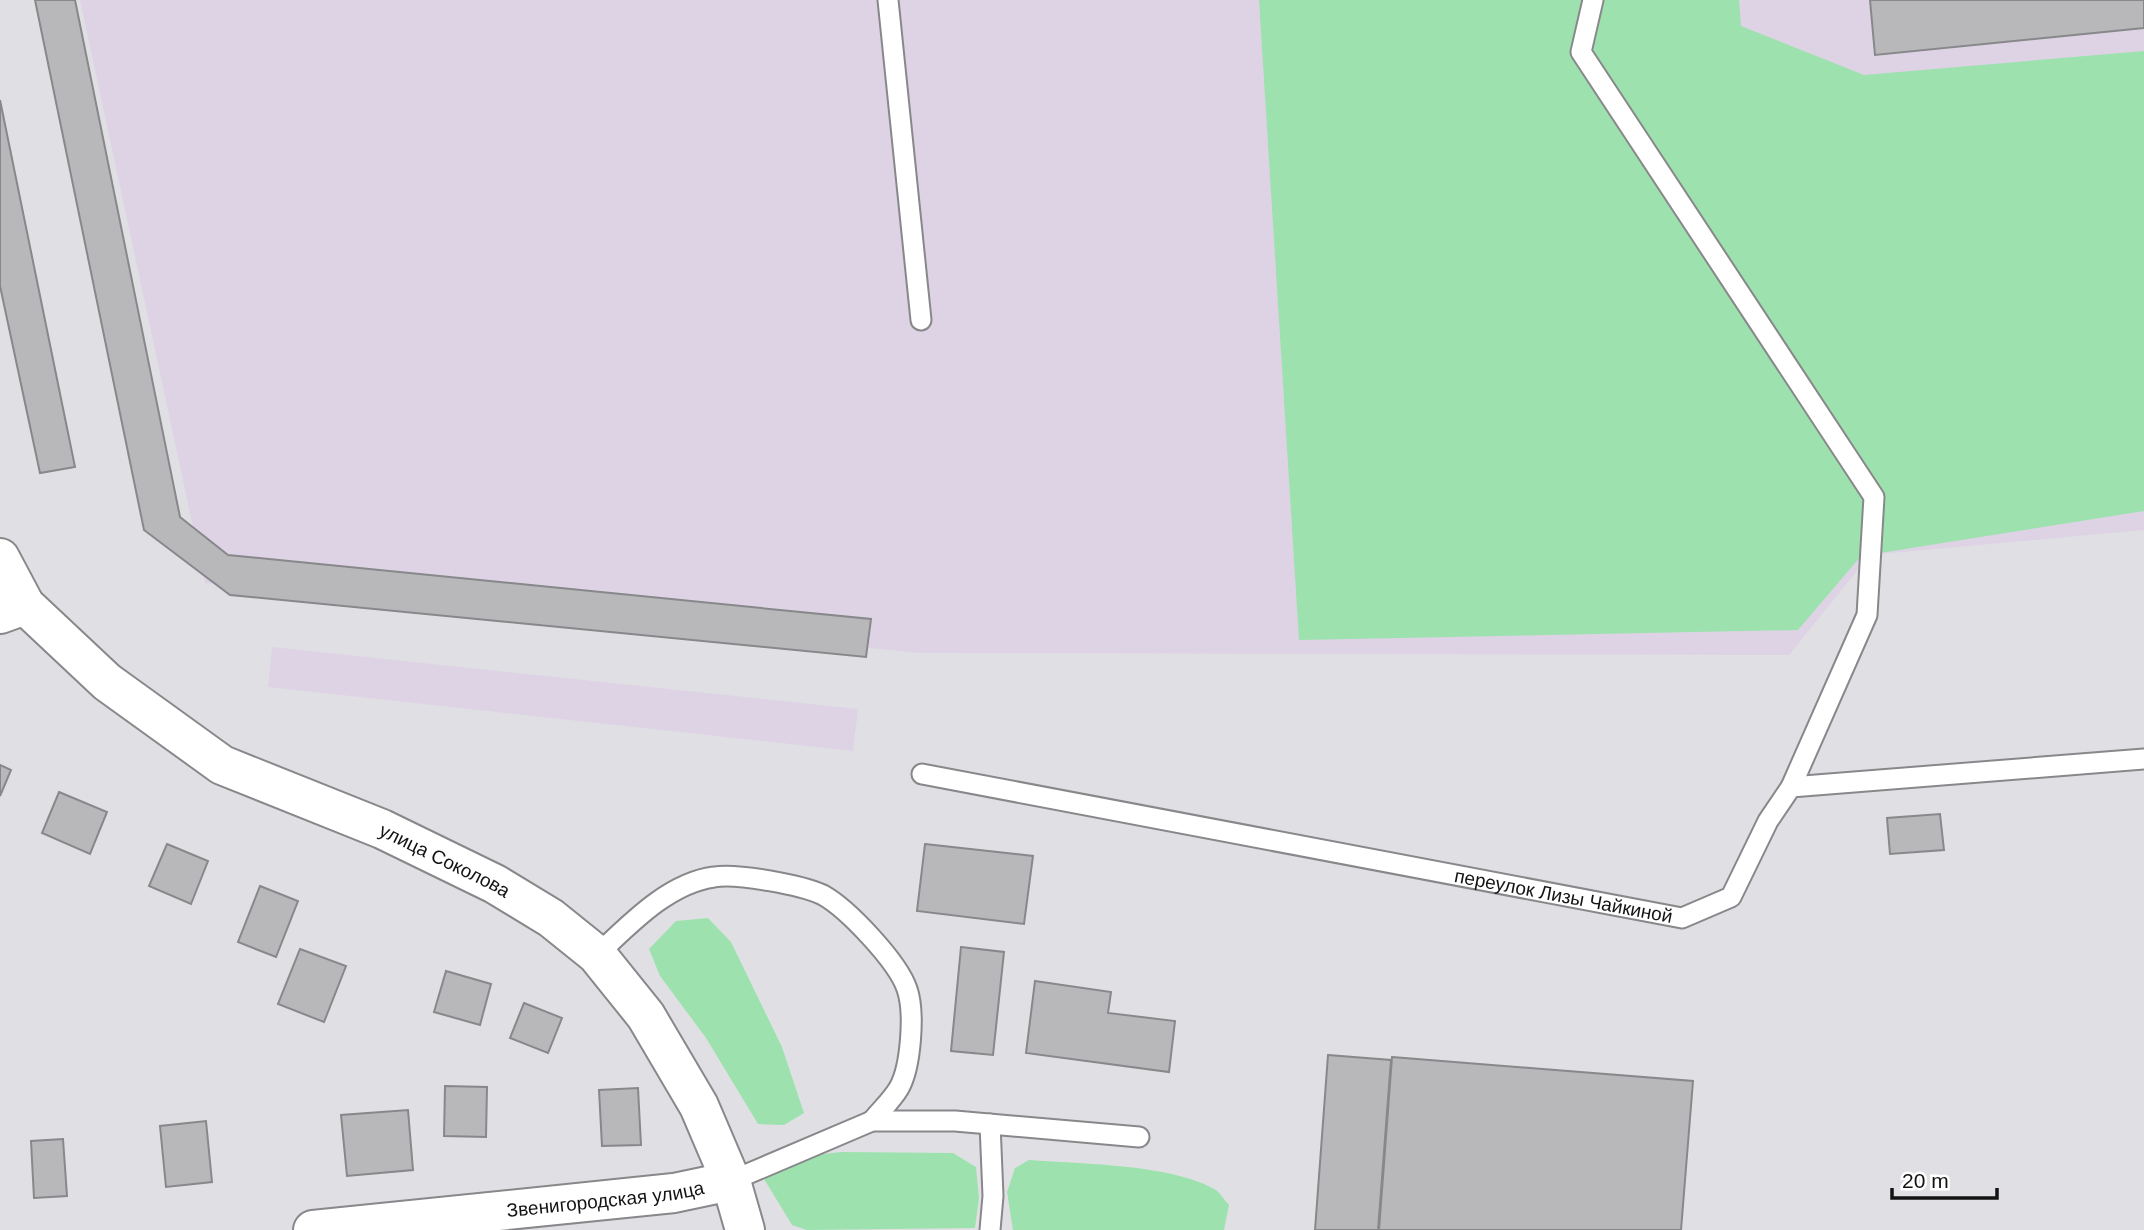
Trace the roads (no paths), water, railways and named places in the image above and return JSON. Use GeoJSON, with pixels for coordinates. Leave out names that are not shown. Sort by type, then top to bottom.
{"type":"FeatureCollection","features":[{"type":"Feature","properties":{"kind":"main road","name":"улица Соколова"},"geometry":{"type":"LineString","coordinates":[[0,558],[12,610],[222,765],[382,829],[495,884],[551,918],[597,955],[646,1016],[699,1106],[731,1181],[745,1230]]}},
{"type":"Feature","properties":{"kind":"main road","name":"Звенигородская улица"},"geometry":{"type":"LineString","coordinates":[[313,1230],[674,1193],[731,1181]]}},
{"type":"Feature","properties":{"kind":"lane"},"geometry":{"type":"LineString","coordinates":[[888,0],[921,320]]}},
{"type":"Feature","properties":{"kind":"lane","name":"переулок Лизы Чайкиной"},"geometry":{"type":"LineString","coordinates":[[922,774],[1682,918],[1731,897],[1768,821],[1791,787],[1867,615],[1874,497],[1581,52],[1593,0]]}},
{"type":"Feature","properties":{"kind":"lane"},"geometry":{"type":"LineString","coordinates":[[1791,787],[2144,759]]}},
{"type":"Feature","properties":{"kind":"lane"},"geometry":{"type":"LineString","coordinates":[[597,955],[627,926],[676,889],[714,877],[762,879],[823,895],[872,935],[907,989],[912,1035],[900,1087],[872,1121]]}},
{"type":"Feature","properties":{"kind":"lane"},"geometry":{"type":"LineString","coordinates":[[731,1181],[872,1121],[990,1125],[1139,1137]]}},
{"type":"Feature","properties":{"kind":"lane"},"geometry":{"type":"LineString","coordinates":[[990,1125],[993,1196],[990,1230]]}}]}
